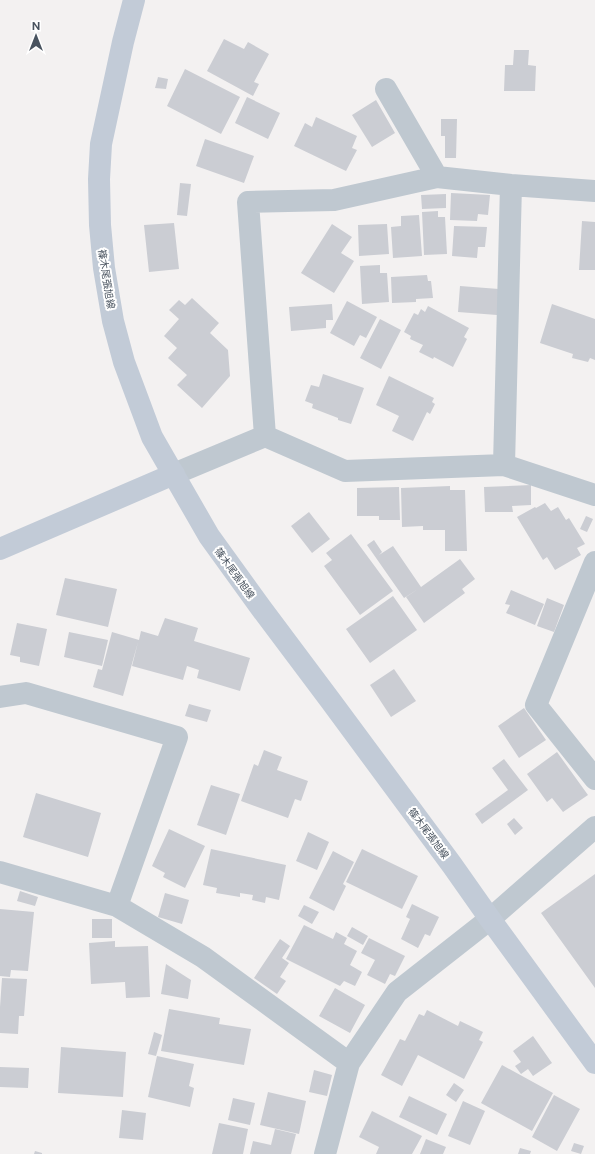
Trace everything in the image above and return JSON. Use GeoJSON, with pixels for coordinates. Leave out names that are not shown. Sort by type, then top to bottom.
{"type":"FeatureCollection","features":[{"type":"Feature","properties":{"kind":"main road","name":"篠木尾張旭線"},"geometry":{"type":"LineString","coordinates":[[134,0],[123,42],[101,144],[99,179],[100,225],[104,268],[112,314],[124,362],[152,437],[208,536],[452,865],[595,1062]]}},
{"type":"Feature","properties":{"kind":"main road"},"geometry":{"type":"LineString","coordinates":[[0,549],[174,474]]}},
{"type":"Feature","properties":{"kind":"street"},"geometry":{"type":"LineString","coordinates":[[386,89],[436,177]]}},
{"type":"Feature","properties":{"kind":"street"},"geometry":{"type":"LineString","coordinates":[[265,436],[248,202],[334,200],[436,177],[511,185],[595,191]]}},
{"type":"Feature","properties":{"kind":"street"},"geometry":{"type":"LineString","coordinates":[[504,465],[511,185]]}},
{"type":"Feature","properties":{"kind":"street"},"geometry":{"type":"LineString","coordinates":[[174,474],[265,436],[345,471],[504,465],[595,495]]}},
{"type":"Feature","properties":{"kind":"street"},"geometry":{"type":"LineString","coordinates":[[595,562],[536,704],[595,779]]}},
{"type":"Feature","properties":{"kind":"street"},"geometry":{"type":"LineString","coordinates":[[0,697],[26,694],[177,737],[117,906]]}},
{"type":"Feature","properties":{"kind":"street"},"geometry":{"type":"LineString","coordinates":[[325,1154],[349,1062],[397,992],[490,919],[595,827]]}},
{"type":"Feature","properties":{"kind":"street"},"geometry":{"type":"LineString","coordinates":[[0,872],[117,906],[203,957],[349,1062]]}},
{"type":"Feature","properties":{"kind":"building"},"geometry":{"type":"Polygon","coordinates":[[[224,39],[244,49],[248,42],[269,54],[254,82],[259,84],[253,96],[207,71],[224,39]]]}},
{"type":"Feature","properties":{"kind":"building"},"geometry":{"type":"Polygon","coordinates":[[[514,50],[529,50],[528,65],[536,66],[535,91],[504,91],[505,65],[513,65],[514,50]]]}},
{"type":"Feature","properties":{"kind":"building"},"geometry":{"type":"Polygon","coordinates":[[[185,69],[240,97],[221,134],[167,106],[185,69]]]}},
{"type":"Feature","properties":{"kind":"building"},"geometry":{"type":"Polygon","coordinates":[[[158,77],[168,79],[166,89],[155,88],[158,77]]]}},
{"type":"Feature","properties":{"kind":"building"},"geometry":{"type":"Polygon","coordinates":[[[247,97],[280,113],[268,139],[235,123],[247,97]]]}},
{"type":"Feature","properties":{"kind":"building"},"geometry":{"type":"Polygon","coordinates":[[[376,100],[395,133],[372,147],[352,115],[376,100]]]}},
{"type":"Feature","properties":{"kind":"building"},"geometry":{"type":"Polygon","coordinates":[[[316,117],[357,136],[352,148],[357,150],[346,171],[294,146],[305,123],[312,127],[316,117]]]}},
{"type":"Feature","properties":{"kind":"building"},"geometry":{"type":"Polygon","coordinates":[[[441,119],[457,119],[456,158],[445,158],[445,136],[441,136],[441,119]]]}},
{"type":"Feature","properties":{"kind":"building"},"geometry":{"type":"Polygon","coordinates":[[[205,139],[254,156],[244,183],[196,166],[205,139]]]}},
{"type":"Feature","properties":{"kind":"building"},"geometry":{"type":"Polygon","coordinates":[[[180,183],[191,184],[187,216],[177,215],[180,183]]]}},
{"type":"Feature","properties":{"kind":"building"},"geometry":{"type":"Polygon","coordinates":[[[451,193],[490,195],[488,215],[478,214],[477,221],[450,220],[451,193]]]}},
{"type":"Feature","properties":{"kind":"building"},"geometry":{"type":"Polygon","coordinates":[[[446,194],[446,208],[422,209],[421,195],[446,194]]]}},
{"type":"Feature","properties":{"kind":"building"},"geometry":{"type":"Polygon","coordinates":[[[438,211],[438,217],[445,217],[447,254],[424,255],[422,212],[438,211]]]}},
{"type":"Feature","properties":{"kind":"building"},"geometry":{"type":"Polygon","coordinates":[[[419,215],[422,256],[393,258],[391,227],[401,226],[401,216],[419,215]]]}},
{"type":"Feature","properties":{"kind":"building"},"geometry":{"type":"Polygon","coordinates":[[[582,221],[595,222],[595,270],[579,270],[582,221]]]}},
{"type":"Feature","properties":{"kind":"building"},"geometry":{"type":"Polygon","coordinates":[[[174,223],[179,269],[149,272],[144,225],[174,223]]]}},
{"type":"Feature","properties":{"kind":"building"},"geometry":{"type":"Polygon","coordinates":[[[332,224],[352,237],[341,253],[354,261],[334,293],[301,273],[332,224]]]}},
{"type":"Feature","properties":{"kind":"building"},"geometry":{"type":"Polygon","coordinates":[[[387,224],[389,254],[359,256],[358,225],[387,224]]]}},
{"type":"Feature","properties":{"kind":"building"},"geometry":{"type":"Polygon","coordinates":[[[454,226],[487,227],[485,247],[478,247],[477,258],[452,256],[454,226]]]}},
{"type":"Feature","properties":{"kind":"building"},"geometry":{"type":"Polygon","coordinates":[[[380,265],[380,273],[387,273],[389,302],[362,304],[360,266],[380,265]]]}},
{"type":"Feature","properties":{"kind":"building"},"geometry":{"type":"Polygon","coordinates":[[[427,275],[428,281],[431,281],[433,298],[416,299],[416,302],[392,303],[391,277],[427,275]]]}},
{"type":"Feature","properties":{"kind":"building"},"geometry":{"type":"Polygon","coordinates":[[[460,286],[499,289],[497,315],[458,312],[460,286]]]}},
{"type":"Feature","properties":{"kind":"building"},"geometry":{"type":"Polygon","coordinates":[[[192,298],[219,323],[210,333],[228,350],[230,376],[202,408],[177,385],[187,375],[168,358],[177,348],[164,336],[179,319],[169,310],[179,300],[185,305],[192,298]]]}},
{"type":"Feature","properties":{"kind":"building"},"geometry":{"type":"Polygon","coordinates":[[[347,301],[377,317],[366,338],[360,335],[354,346],[330,333],[347,301]]]}},
{"type":"Feature","properties":{"kind":"building"},"geometry":{"type":"Polygon","coordinates":[[[332,304],[333,320],[326,320],[326,328],[291,331],[289,307],[332,304]]]}},
{"type":"Feature","properties":{"kind":"building"},"geometry":{"type":"Polygon","coordinates":[[[552,304],[595,319],[595,360],[590,358],[588,362],[572,358],[573,354],[540,343],[552,304]]]}},
{"type":"Feature","properties":{"kind":"building"},"geometry":{"type":"Polygon","coordinates":[[[428,306],[469,328],[464,337],[467,339],[453,367],[434,357],[433,359],[419,352],[423,345],[410,339],[411,336],[404,332],[414,313],[418,315],[421,309],[425,312],[428,306]]]}},
{"type":"Feature","properties":{"kind":"building"},"geometry":{"type":"Polygon","coordinates":[[[380,319],[401,330],[381,369],[360,358],[380,319]]]}},
{"type":"Feature","properties":{"kind":"building"},"geometry":{"type":"Polygon","coordinates":[[[323,374],[364,388],[351,424],[338,420],[338,418],[312,408],[313,404],[305,401],[311,385],[319,387],[323,374]]]}},
{"type":"Feature","properties":{"kind":"building"},"geometry":{"type":"Polygon","coordinates":[[[389,376],[434,398],[432,402],[435,404],[430,414],[427,412],[413,441],[392,431],[399,416],[376,405],[389,376]]]}},
{"type":"Feature","properties":{"kind":"building"},"geometry":{"type":"Polygon","coordinates":[[[531,485],[531,505],[512,506],[513,512],[485,512],[484,487],[531,485]]]}},
{"type":"Feature","properties":{"kind":"building"},"geometry":{"type":"Polygon","coordinates":[[[450,486],[450,490],[465,490],[467,551],[445,551],[445,530],[423,530],[423,526],[402,527],[401,488],[450,486]]]}},
{"type":"Feature","properties":{"kind":"building"},"geometry":{"type":"Polygon","coordinates":[[[399,487],[400,520],[379,520],[379,516],[357,516],[357,488],[399,487]]]}},
{"type":"Feature","properties":{"kind":"building"},"geometry":{"type":"Polygon","coordinates":[[[545,503],[551,511],[558,507],[566,520],[569,518],[585,544],[577,548],[581,555],[555,570],[547,557],[543,560],[517,517],[545,503]]]}},
{"type":"Feature","properties":{"kind":"building"},"geometry":{"type":"Polygon","coordinates":[[[309,512],[330,539],[312,553],[291,526],[309,512]]]}},
{"type":"Feature","properties":{"kind":"building"},"geometry":{"type":"Polygon","coordinates":[[[586,516],[593,519],[587,532],[580,529],[586,516]]]}},
{"type":"Feature","properties":{"kind":"building"},"geometry":{"type":"Polygon","coordinates":[[[351,534],[393,591],[360,615],[324,566],[332,560],[326,553],[351,534]]]}},
{"type":"Feature","properties":{"kind":"building"},"geometry":{"type":"Polygon","coordinates":[[[374,540],[382,552],[379,555],[393,546],[421,587],[460,559],[475,579],[462,589],[465,593],[424,623],[406,597],[418,589],[404,598],[367,545],[374,540]]]}},
{"type":"Feature","properties":{"kind":"building"},"geometry":{"type":"Polygon","coordinates":[[[65,578],[117,589],[108,627],[56,615],[65,578]]]}},
{"type":"Feature","properties":{"kind":"building"},"geometry":{"type":"Polygon","coordinates":[[[511,590],[544,604],[535,625],[506,613],[510,605],[505,604],[511,590]]]}},
{"type":"Feature","properties":{"kind":"building"},"geometry":{"type":"Polygon","coordinates":[[[393,596],[417,630],[370,663],[346,629],[393,596]]]}},
{"type":"Feature","properties":{"kind":"building"},"geometry":{"type":"Polygon","coordinates":[[[547,598],[564,605],[554,632],[537,626],[547,598]]]}},
{"type":"Feature","properties":{"kind":"building"},"geometry":{"type":"Polygon","coordinates":[[[165,618],[198,628],[194,641],[250,658],[240,691],[197,678],[199,670],[187,666],[183,680],[132,666],[138,642],[123,696],[93,687],[98,669],[102,670],[112,632],[139,640],[141,631],[158,636],[165,618]]]}},
{"type":"Feature","properties":{"kind":"building"},"geometry":{"type":"Polygon","coordinates":[[[17,623],[47,629],[39,666],[20,662],[20,657],[10,655],[17,623]]]}},
{"type":"Feature","properties":{"kind":"building"},"geometry":{"type":"Polygon","coordinates":[[[69,632],[108,640],[102,666],[64,657],[69,632]]]}},
{"type":"Feature","properties":{"kind":"building"},"geometry":{"type":"Polygon","coordinates":[[[394,669],[416,701],[391,717],[370,685],[394,669]]]}},
{"type":"Feature","properties":{"kind":"building"},"geometry":{"type":"Polygon","coordinates":[[[189,704],[211,710],[207,722],[185,716],[189,704]]]}},
{"type":"Feature","properties":{"kind":"building"},"geometry":{"type":"Polygon","coordinates":[[[524,708],[546,740],[519,758],[498,726],[524,708]]]}},
{"type":"Feature","properties":{"kind":"building"},"geometry":{"type":"Polygon","coordinates":[[[264,750],[282,757],[277,770],[308,781],[301,801],[295,799],[288,818],[241,801],[254,764],[258,766],[264,750]]]}},
{"type":"Feature","properties":{"kind":"building"},"geometry":{"type":"Polygon","coordinates":[[[557,752],[588,795],[563,812],[552,798],[547,802],[527,774],[557,752]]]}},
{"type":"Feature","properties":{"kind":"building"},"geometry":{"type":"Polygon","coordinates":[[[504,759],[528,790],[482,824],[475,814],[508,790],[492,768],[504,759]]]}},
{"type":"Feature","properties":{"kind":"building"},"geometry":{"type":"Polygon","coordinates":[[[211,785],[240,794],[226,835],[197,825],[211,785]]]}},
{"type":"Feature","properties":{"kind":"building"},"geometry":{"type":"Polygon","coordinates":[[[36,793],[101,813],[88,857],[23,837],[36,793]]]}},
{"type":"Feature","properties":{"kind":"building"},"geometry":{"type":"Polygon","coordinates":[[[514,818],[523,828],[515,835],[507,824],[514,818]]]}},
{"type":"Feature","properties":{"kind":"building"},"geometry":{"type":"Polygon","coordinates":[[[169,829],[205,846],[185,888],[163,877],[165,873],[152,866],[169,829]]]}},
{"type":"Feature","properties":{"kind":"building"},"geometry":{"type":"Polygon","coordinates":[[[308,832],[329,842],[317,870],[296,861],[308,832]]]}},
{"type":"Feature","properties":{"kind":"building"},"geometry":{"type":"Polygon","coordinates":[[[211,849],[286,865],[279,900],[266,897],[265,903],[252,900],[253,895],[240,893],[240,897],[216,893],[217,888],[203,885],[211,849]]]}},
{"type":"Feature","properties":{"kind":"building"},"geometry":{"type":"Polygon","coordinates":[[[362,849],[418,876],[402,909],[346,882],[362,849]]]}},
{"type":"Feature","properties":{"kind":"building"},"geometry":{"type":"Polygon","coordinates":[[[333,851],[354,862],[343,884],[346,886],[334,911],[309,898],[333,851]]]}},
{"type":"Feature","properties":{"kind":"building"},"geometry":{"type":"Polygon","coordinates":[[[595,874],[595,988],[541,913],[595,874]]]}},
{"type":"Feature","properties":{"kind":"building"},"geometry":{"type":"Polygon","coordinates":[[[20,891],[38,897],[35,906],[17,901],[20,891]]]}},
{"type":"Feature","properties":{"kind":"building"},"geometry":{"type":"Polygon","coordinates":[[[165,893],[189,900],[182,924],[158,917],[165,893]]]}},
{"type":"Feature","properties":{"kind":"building"},"geometry":{"type":"Polygon","coordinates":[[[412,904],[439,917],[430,936],[425,934],[418,948],[401,939],[410,919],[406,917],[412,904]]]}},
{"type":"Feature","properties":{"kind":"building"},"geometry":{"type":"Polygon","coordinates":[[[304,905],[319,912],[312,924],[298,916],[304,905]]]}},
{"type":"Feature","properties":{"kind":"building"},"geometry":{"type":"Polygon","coordinates":[[[0,909],[34,912],[28,971],[11,970],[10,977],[0,976],[0,909]]]}},
{"type":"Feature","properties":{"kind":"building"},"geometry":{"type":"Polygon","coordinates":[[[92,919],[112,919],[112,938],[92,938],[92,919]]]}},
{"type":"Feature","properties":{"kind":"building"},"geometry":{"type":"Polygon","coordinates":[[[304,925],[333,939],[336,932],[347,938],[344,944],[357,951],[350,965],[362,972],[355,986],[344,981],[340,986],[286,959],[304,925]]]}},
{"type":"Feature","properties":{"kind":"building"},"geometry":{"type":"Polygon","coordinates":[[[352,927],[368,936],[363,945],[347,936],[352,927]]]}},
{"type":"Feature","properties":{"kind":"building"},"geometry":{"type":"Polygon","coordinates":[[[369,938],[405,956],[395,976],[390,974],[385,984],[367,975],[375,960],[361,953],[369,938]]]}},
{"type":"Feature","properties":{"kind":"building"},"geometry":{"type":"Polygon","coordinates":[[[280,939],[290,946],[282,958],[289,963],[280,977],[286,981],[277,994],[254,978],[280,939]]]}},
{"type":"Feature","properties":{"kind":"building"},"geometry":{"type":"Polygon","coordinates":[[[115,941],[115,947],[148,946],[150,997],[126,998],[125,982],[91,984],[89,943],[115,941]]]}},
{"type":"Feature","properties":{"kind":"building"},"geometry":{"type":"Polygon","coordinates":[[[166,964],[191,980],[188,999],[161,994],[166,964]]]}},
{"type":"Feature","properties":{"kind":"building"},"geometry":{"type":"Polygon","coordinates":[[[2,978],[27,979],[24,1016],[19,1016],[18,1034],[0,1033],[2,978]]]}},
{"type":"Feature","properties":{"kind":"building"},"geometry":{"type":"Polygon","coordinates":[[[335,988],[365,1005],[350,1033],[319,1016],[335,988]]]}},
{"type":"Feature","properties":{"kind":"building"},"geometry":{"type":"Polygon","coordinates":[[[169,1009],[220,1018],[219,1024],[251,1029],[244,1065],[161,1051],[169,1009]]]}},
{"type":"Feature","properties":{"kind":"building"},"geometry":{"type":"Polygon","coordinates":[[[427,1010],[458,1026],[460,1021],[483,1032],[479,1040],[483,1042],[464,1079],[418,1055],[402,1086],[381,1075],[400,1039],[405,1041],[419,1014],[424,1016],[427,1010]]]}},
{"type":"Feature","properties":{"kind":"building"},"geometry":{"type":"Polygon","coordinates":[[[154,1032],[162,1035],[156,1056],[148,1054],[154,1032]]]}},
{"type":"Feature","properties":{"kind":"building"},"geometry":{"type":"Polygon","coordinates":[[[533,1036],[552,1063],[533,1076],[528,1069],[521,1074],[515,1066],[521,1062],[513,1051],[533,1036]]]}},
{"type":"Feature","properties":{"kind":"building"},"geometry":{"type":"Polygon","coordinates":[[[61,1047],[126,1052],[123,1097],[58,1093],[61,1047]]]}},
{"type":"Feature","properties":{"kind":"building"},"geometry":{"type":"Polygon","coordinates":[[[157,1056],[194,1064],[189,1086],[194,1088],[190,1107],[148,1097],[157,1056]]]}},
{"type":"Feature","properties":{"kind":"building"},"geometry":{"type":"Polygon","coordinates":[[[502,1065],[553,1093],[532,1131],[481,1103],[502,1065]]]}},
{"type":"Feature","properties":{"kind":"building"},"geometry":{"type":"Polygon","coordinates":[[[0,1067],[29,1068],[28,1088],[0,1087],[0,1067]]]}},
{"type":"Feature","properties":{"kind":"building"},"geometry":{"type":"Polygon","coordinates":[[[314,1070],[332,1075],[327,1096],[309,1092],[314,1070]]]}},
{"type":"Feature","properties":{"kind":"building"},"geometry":{"type":"Polygon","coordinates":[[[454,1083],[464,1090],[456,1102],[446,1095],[454,1083]]]}},
{"type":"Feature","properties":{"kind":"building"},"geometry":{"type":"Polygon","coordinates":[[[268,1092],[306,1101],[299,1134],[260,1125],[268,1092]]]}},
{"type":"Feature","properties":{"kind":"building"},"geometry":{"type":"Polygon","coordinates":[[[554,1095],[580,1109],[557,1151],[532,1137],[554,1095]]]}},
{"type":"Feature","properties":{"kind":"building"},"geometry":{"type":"Polygon","coordinates":[[[409,1096],[447,1114],[437,1135],[399,1117],[409,1096]]]}},
{"type":"Feature","properties":{"kind":"building"},"geometry":{"type":"Polygon","coordinates":[[[233,1098],[255,1103],[250,1125],[228,1120],[233,1098]]]}},
{"type":"Feature","properties":{"kind":"building"},"geometry":{"type":"Polygon","coordinates":[[[463,1101],[485,1111],[470,1145],[448,1136],[463,1101]]]}},
{"type":"Feature","properties":{"kind":"building"},"geometry":{"type":"Polygon","coordinates":[[[122,1110],[146,1113],[143,1140],[119,1138],[122,1110]]]}},
{"type":"Feature","properties":{"kind":"building"},"geometry":{"type":"Polygon","coordinates":[[[372,1111],[422,1136],[412,1154],[376,1154],[379,1147],[359,1137],[372,1111]]]}},
{"type":"Feature","properties":{"kind":"building"},"geometry":{"type":"Polygon","coordinates":[[[219,1123],[248,1129],[243,1154],[212,1154],[219,1123]]]}},
{"type":"Feature","properties":{"kind":"building"},"geometry":{"type":"Polygon","coordinates":[[[275,1129],[296,1134],[291,1154],[250,1154],[253,1141],[271,1145],[275,1129]]]}},
{"type":"Feature","properties":{"kind":"building"},"geometry":{"type":"Polygon","coordinates":[[[426,1139],[446,1147],[443,1154],[420,1154],[426,1139]]]}},
{"type":"Feature","properties":{"kind":"building"},"geometry":{"type":"Polygon","coordinates":[[[574,1143],[584,1146],[581,1154],[571,1151],[574,1143]]]}},
{"type":"Feature","properties":{"kind":"building"},"geometry":{"type":"Polygon","coordinates":[[[520,1148],[531,1151],[530,1154],[518,1154],[520,1148]]]}},
{"type":"Feature","properties":{"kind":"building"},"geometry":{"type":"Polygon","coordinates":[[[35,1151],[42,1153],[42,1154],[34,1154],[35,1151]]]}}]}
